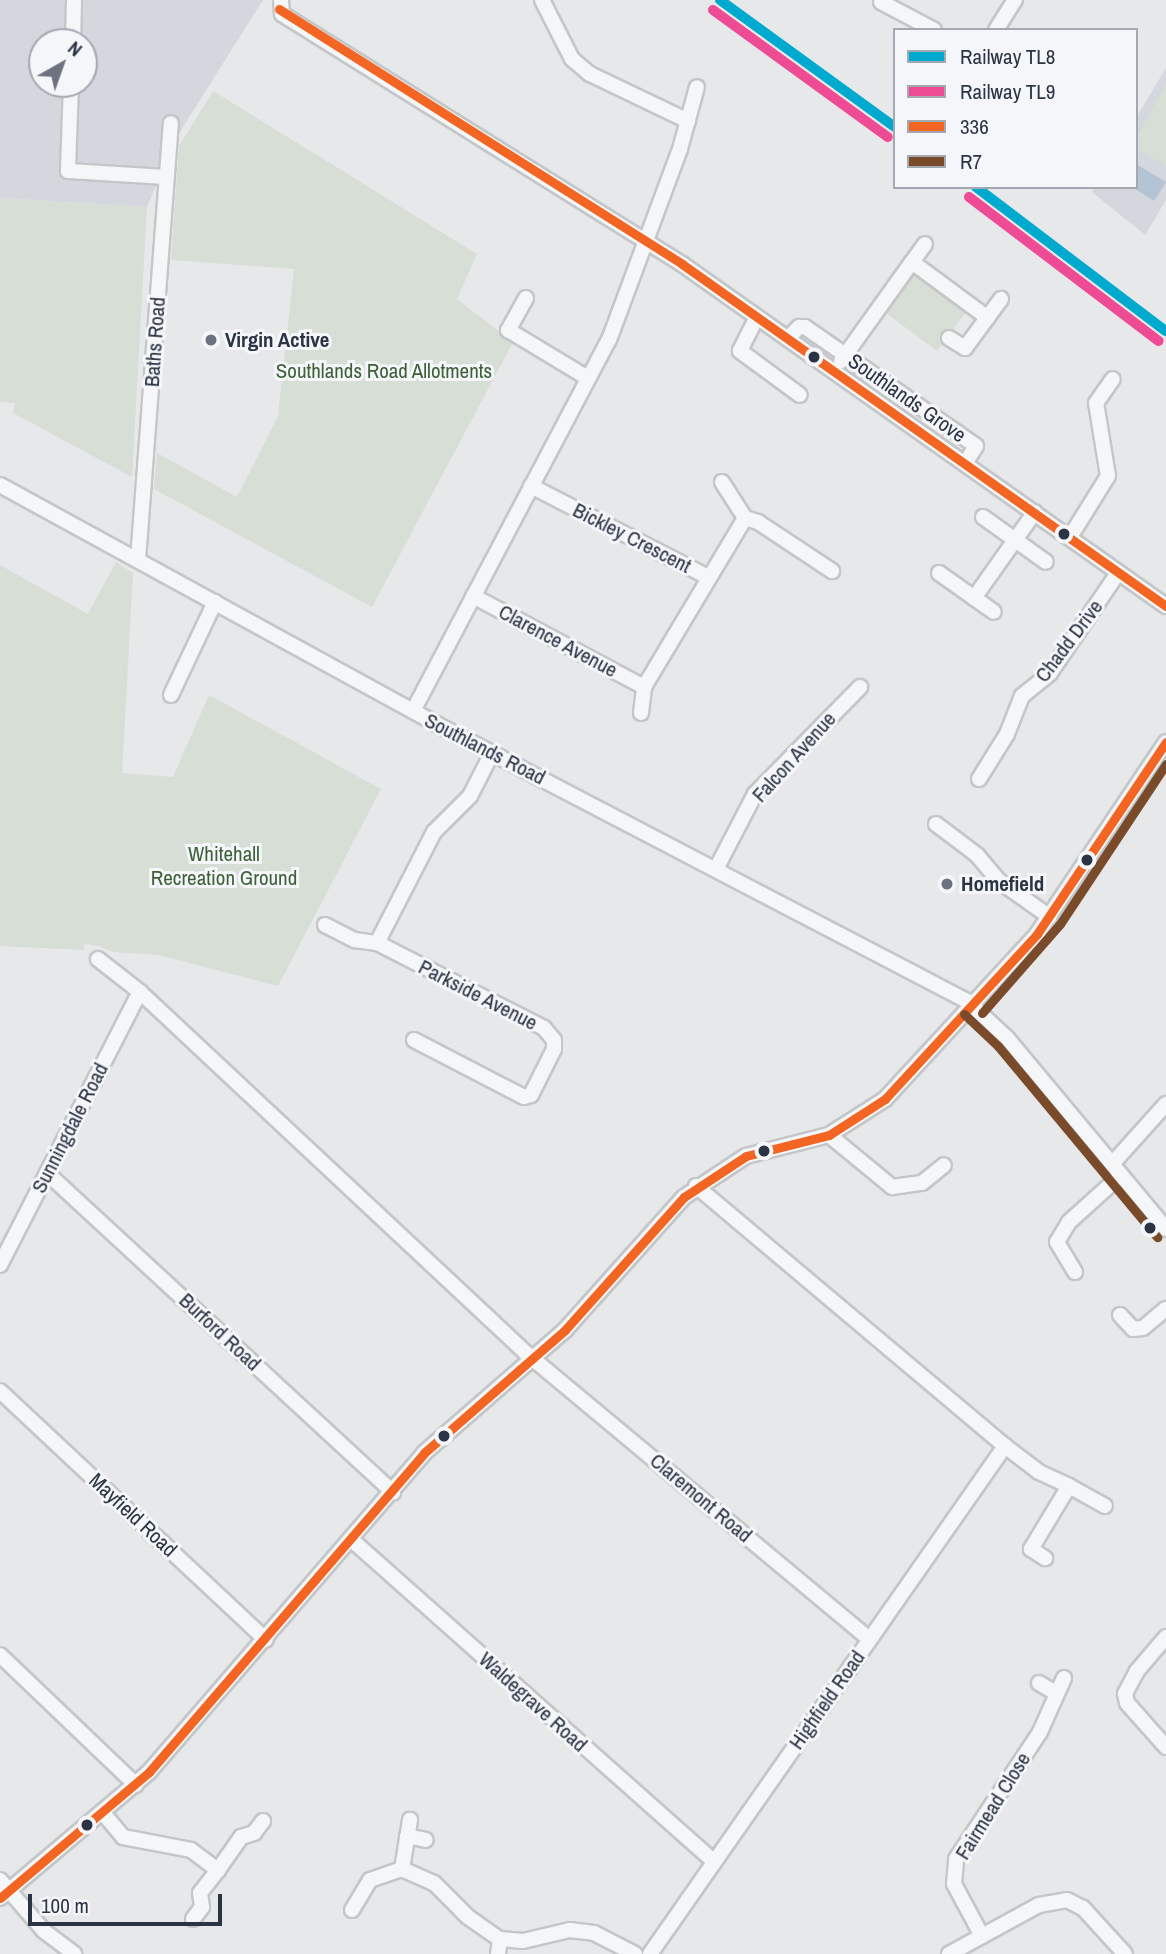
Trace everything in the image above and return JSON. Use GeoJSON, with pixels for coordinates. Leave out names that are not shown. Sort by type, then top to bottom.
{"type":"FeatureCollection","features":[{"type":"Feature","properties":{"kind":"street"},"geometry":{"type":"LineString","coordinates":[[73,28],[74,0]]}},
{"type":"Feature","properties":{"kind":"street"},"geometry":{"type":"LineString","coordinates":[[542,0],[559,39],[590,74],[688,121]]}},
{"type":"Feature","properties":{"kind":"street"},"geometry":{"type":"LineString","coordinates":[[997,28],[1015,0]]}},
{"type":"Feature","properties":{"kind":"street"},"geometry":{"type":"LineString","coordinates":[[881,2],[930,28]]}},
{"type":"Feature","properties":{"kind":"street","name":"Southlands Grove"},"geometry":{"type":"LineString","coordinates":[[280,4],[788,338],[1166,606]]}},
{"type":"Feature","properties":{"kind":"street"},"geometry":{"type":"LineString","coordinates":[[413,711],[609,340],[646,243],[697,87]]}},
{"type":"Feature","properties":{"kind":"street"},"geometry":{"type":"LineString","coordinates":[[71,98],[68,171],[167,177]]}},
{"type":"Feature","properties":{"kind":"street","name":"Baths Road"},"geometry":{"type":"LineString","coordinates":[[138,560],[171,124]]}},
{"type":"Feature","properties":{"kind":"street"},"geometry":{"type":"LineString","coordinates":[[835,370],[925,244]]}},
{"type":"Feature","properties":{"kind":"street"},"geometry":{"type":"LineString","coordinates":[[912,262],[988,318]]}},
{"type":"Feature","properties":{"kind":"street"},"geometry":{"type":"LineString","coordinates":[[526,298],[508,330],[588,378]]}},
{"type":"Feature","properties":{"kind":"street"},"geometry":{"type":"LineString","coordinates":[[949,338],[965,348],[1001,299]]}},
{"type":"Feature","properties":{"kind":"street"},"geometry":{"type":"LineString","coordinates":[[757,317],[740,351],[800,395]]}},
{"type":"Feature","properties":{"kind":"street","name":"Southlands Grove"},"geometry":{"type":"LineString","coordinates":[[788,338],[799,327],[805,327],[976,446],[965,462]]}},
{"type":"Feature","properties":{"kind":"street"},"geometry":{"type":"LineString","coordinates":[[1070,537],[1108,476],[1096,403],[1113,379]]}},
{"type":"Feature","properties":{"kind":"street"},"geometry":{"type":"LineString","coordinates":[[722,482],[745,519],[758,522],[832,571]]}},
{"type":"Feature","properties":{"kind":"street","name":"Southlands Road"},"geometry":{"type":"LineString","coordinates":[[0,485],[413,711],[973,1005],[1007,1038],[1166,1229]]}},
{"type":"Feature","properties":{"kind":"street","name":"Bickley Crescent"},"geometry":{"type":"LineString","coordinates":[[531,486],[708,577],[644,687],[641,713]]}},
{"type":"Feature","properties":{"kind":"street"},"geometry":{"type":"LineString","coordinates":[[974,598],[1035,512]]}},
{"type":"Feature","properties":{"kind":"street"},"geometry":{"type":"LineString","coordinates":[[982,517],[1046,562]]}},
{"type":"Feature","properties":{"kind":"street"},"geometry":{"type":"LineString","coordinates":[[708,577],[745,519]]}},
{"type":"Feature","properties":{"kind":"street"},"geometry":{"type":"LineString","coordinates":[[939,573],[994,612]]}},
{"type":"Feature","properties":{"kind":"street","name":"Chadd Drive"},"geometry":{"type":"LineString","coordinates":[[979,779],[1007,734],[1022,696],[1050,673],[1118,573]]}},
{"type":"Feature","properties":{"kind":"street","name":"Clarence Avenue"},"geometry":{"type":"LineString","coordinates":[[473,596],[644,687]]}},
{"type":"Feature","properties":{"kind":"street"},"geometry":{"type":"LineString","coordinates":[[171,695],[215,602]]}},
{"type":"Feature","properties":{"kind":"street","name":"Falcon Avenue"},"geometry":{"type":"LineString","coordinates":[[716,869],[755,794],[860,687]]}},
{"type":"Feature","properties":{"kind":"street"},"geometry":{"type":"LineString","coordinates":[[74,1954],[44,1931],[3,1889],[136,1785],[266,1640],[442,1435],[565,1331],[696,1186],[746,1156],[829,1135],[885,1099],[1050,917],[1166,742]]}},
{"type":"Feature","properties":{"kind":"street"},"geometry":{"type":"LineString","coordinates":[[377,943],[434,832],[470,796],[492,753]]}},
{"type":"Feature","properties":{"kind":"street"},"geometry":{"type":"LineString","coordinates":[[936,824],[977,855],[999,881],[1050,917]]}},
{"type":"Feature","properties":{"kind":"street","name":"Parkside Avenue"},"geometry":{"type":"LineString","coordinates":[[325,925],[355,940],[377,943],[534,1023],[554,1040],[535,1088],[524,1097],[414,1040]]}},
{"type":"Feature","properties":{"kind":"street","name":"Claremont Road"},"geometry":{"type":"LineString","coordinates":[[98,959],[140,992],[532,1358],[869,1639]]}},
{"type":"Feature","properties":{"kind":"street","name":"Sunningdale Road"},"geometry":{"type":"LineString","coordinates":[[0,1265],[140,992]]}},
{"type":"Feature","properties":{"kind":"street"},"geometry":{"type":"LineString","coordinates":[[1075,1272],[1057,1242],[1069,1222],[1116,1169],[1166,1104]]}},
{"type":"Feature","properties":{"kind":"street"},"geometry":{"type":"LineString","coordinates":[[829,1135],[892,1187],[922,1183],[944,1165]]}},
{"type":"Feature","properties":{"kind":"street","name":"Burford Road"},"geometry":{"type":"LineString","coordinates":[[47,1173],[393,1492]]}},
{"type":"Feature","properties":{"kind":"street"},"geometry":{"type":"LineString","coordinates":[[696,1186],[1005,1446],[1039,1472],[1105,1506]]}},
{"type":"Feature","properties":{"kind":"street"},"geometry":{"type":"LineString","coordinates":[[1120,1315],[1133,1329],[1143,1328],[1166,1309]]}},
{"type":"Feature","properties":{"kind":"street","name":"Mayfield Road"},"geometry":{"type":"LineString","coordinates":[[0,1391],[266,1640]]}},
{"type":"Feature","properties":{"kind":"street","name":"Highfield Road"},"geometry":{"type":"LineString","coordinates":[[650,1954],[1005,1446]]}},
{"type":"Feature","properties":{"kind":"street"},"geometry":{"type":"LineString","coordinates":[[1045,1558],[1031,1549],[1069,1486]]}},
{"type":"Feature","properties":{"kind":"street","name":"Waldegrave Road"},"geometry":{"type":"LineString","coordinates":[[352,1541],[714,1863]]}},
{"type":"Feature","properties":{"kind":"street"},"geometry":{"type":"LineString","coordinates":[[1166,1637],[1137,1671],[1125,1694],[1127,1703],[1166,1747]]}},
{"type":"Feature","properties":{"kind":"street"},"geometry":{"type":"LineString","coordinates":[[0,1655],[136,1785]]}},
{"type":"Feature","properties":{"kind":"street","name":"Fairmead Close"},"geometry":{"type":"LineString","coordinates":[[982,1936],[954,1884],[956,1859],[1040,1732],[1054,1692],[1064,1678]]}},
{"type":"Feature","properties":{"kind":"street"},"geometry":{"type":"LineString","coordinates":[[1040,1683],[1054,1692]]}},
{"type":"Feature","properties":{"kind":"street"},"geometry":{"type":"LineString","coordinates":[[103,1813],[123,1837],[191,1850],[218,1870]]}},
{"type":"Feature","properties":{"kind":"street"},"geometry":{"type":"LineString","coordinates":[[402,1868],[410,1820]]}},
{"type":"Feature","properties":{"kind":"street"},"geometry":{"type":"LineString","coordinates":[[193,1919],[202,1907],[200,1893],[241,1837],[254,1833],[263,1821]]}},
{"type":"Feature","properties":{"kind":"street"},"geometry":{"type":"LineString","coordinates":[[407,1836],[426,1840]]}},
{"type":"Feature","properties":{"kind":"street"},"geometry":{"type":"LineString","coordinates":[[358,1907],[370,1880],[402,1868],[434,1883],[499,1947],[570,1930],[594,1933],[635,1954]]}},
{"type":"Feature","properties":{"kind":"street"},"geometry":{"type":"LineString","coordinates":[[949,1954],[1040,1905],[1066,1900],[1083,1908],[1125,1954]]}},
{"type":"Feature","properties":{"kind":"shaded area"},"geometry":{"type":"Polygon","coordinates":[[[0,0],[263,0],[178,135],[147,207],[0,198],[0,0]]]}},
{"type":"Feature","properties":{"kind":"shaded area"},"geometry":{"type":"Polygon","coordinates":[[[1166,68],[1166,200],[1145,235],[1092,192],[1094,189],[1138,189],[1138,115],[1166,68]]]}},
{"type":"Feature","properties":{"kind":"green space"},"geometry":{"type":"Polygon","coordinates":[[[1166,83],[1166,165],[1138,150],[1138,135],[1166,83]]]}},
{"type":"Feature","properties":{"kind":"green space","name":"Southlands Road Allotments"},"geometry":{"type":"Polygon","coordinates":[[[213,91],[477,254],[457,299],[513,342],[372,607],[154,489],[157,453],[237,497],[278,416],[294,269],[171,260],[179,146],[213,91]]]}},
{"type":"Feature","properties":{"kind":"green space"},"geometry":{"type":"Polygon","coordinates":[[[0,198],[147,207],[132,477],[13,413],[15,403],[0,402],[0,198]]]}},
{"type":"Feature","properties":{"kind":"green space"},"geometry":{"type":"Polygon","coordinates":[[[916,272],[968,309],[937,351],[886,313],[916,272]]]}},
{"type":"Feature","properties":{"kind":"green space","name":"Whitehall Recreation Ground"},"geometry":{"type":"Polygon","coordinates":[[[116,562],[133,573],[122,773],[173,777],[209,695],[381,789],[278,986],[158,955],[113,952],[98,946],[84,944],[84,950],[0,946],[0,565],[88,614],[116,562]]]}},
{"type":"Feature","properties":{"kind":"water"},"geometry":{"type":"Polygon","coordinates":[[[1138,165],[1166,182],[1154,201],[1135,189],[1138,189],[1138,165]]]}},
{"type":"Feature","properties":{"kind":"rail line","name":"TL8"},"geometry":{"type":"LineString","coordinates":[[720,0],[893,126]]}},
{"type":"Feature","properties":{"kind":"rail line","name":"TL9"},"geometry":{"type":"LineString","coordinates":[[713,10],[888,137]]}},
{"type":"Feature","properties":{"kind":"rail line","name":"TL8"},"geometry":{"type":"LineString","coordinates":[[979,189],[1166,331]]}},
{"type":"Feature","properties":{"kind":"rail line","name":"TL9"},"geometry":{"type":"LineString","coordinates":[[969,197],[1159,341]]}},
{"type":"Feature","properties":{"kind":"transit line","name":"336"},"geometry":{"type":"LineString","coordinates":[[279,9],[682,264],[1166,606]]}},
{"type":"Feature","properties":{"kind":"transit line","name":"336"},"geometry":{"type":"LineString","coordinates":[[0,1898],[149,1772],[424,1453],[565,1330],[684,1197],[746,1156],[829,1135],[885,1099],[1037,934],[1166,742]]}},
{"type":"Feature","properties":{"kind":"transit line","name":"R7"},"geometry":{"type":"LineString","coordinates":[[982,1013],[1060,924],[1166,764]]}},
{"type":"Feature","properties":{"kind":"transit line","name":"R7"},"geometry":{"type":"LineString","coordinates":[[964,1014],[998,1046],[1157,1237]]}},
{"type":"Feature","properties":{"kind":"place","name":"Virgin Active"},"geometry":{"type":"Point","coordinates":[211,340]}},
{"type":"Feature","properties":{"kind":"place","name":"Homefield"},"geometry":{"type":"Point","coordinates":[947,884]}}]}
